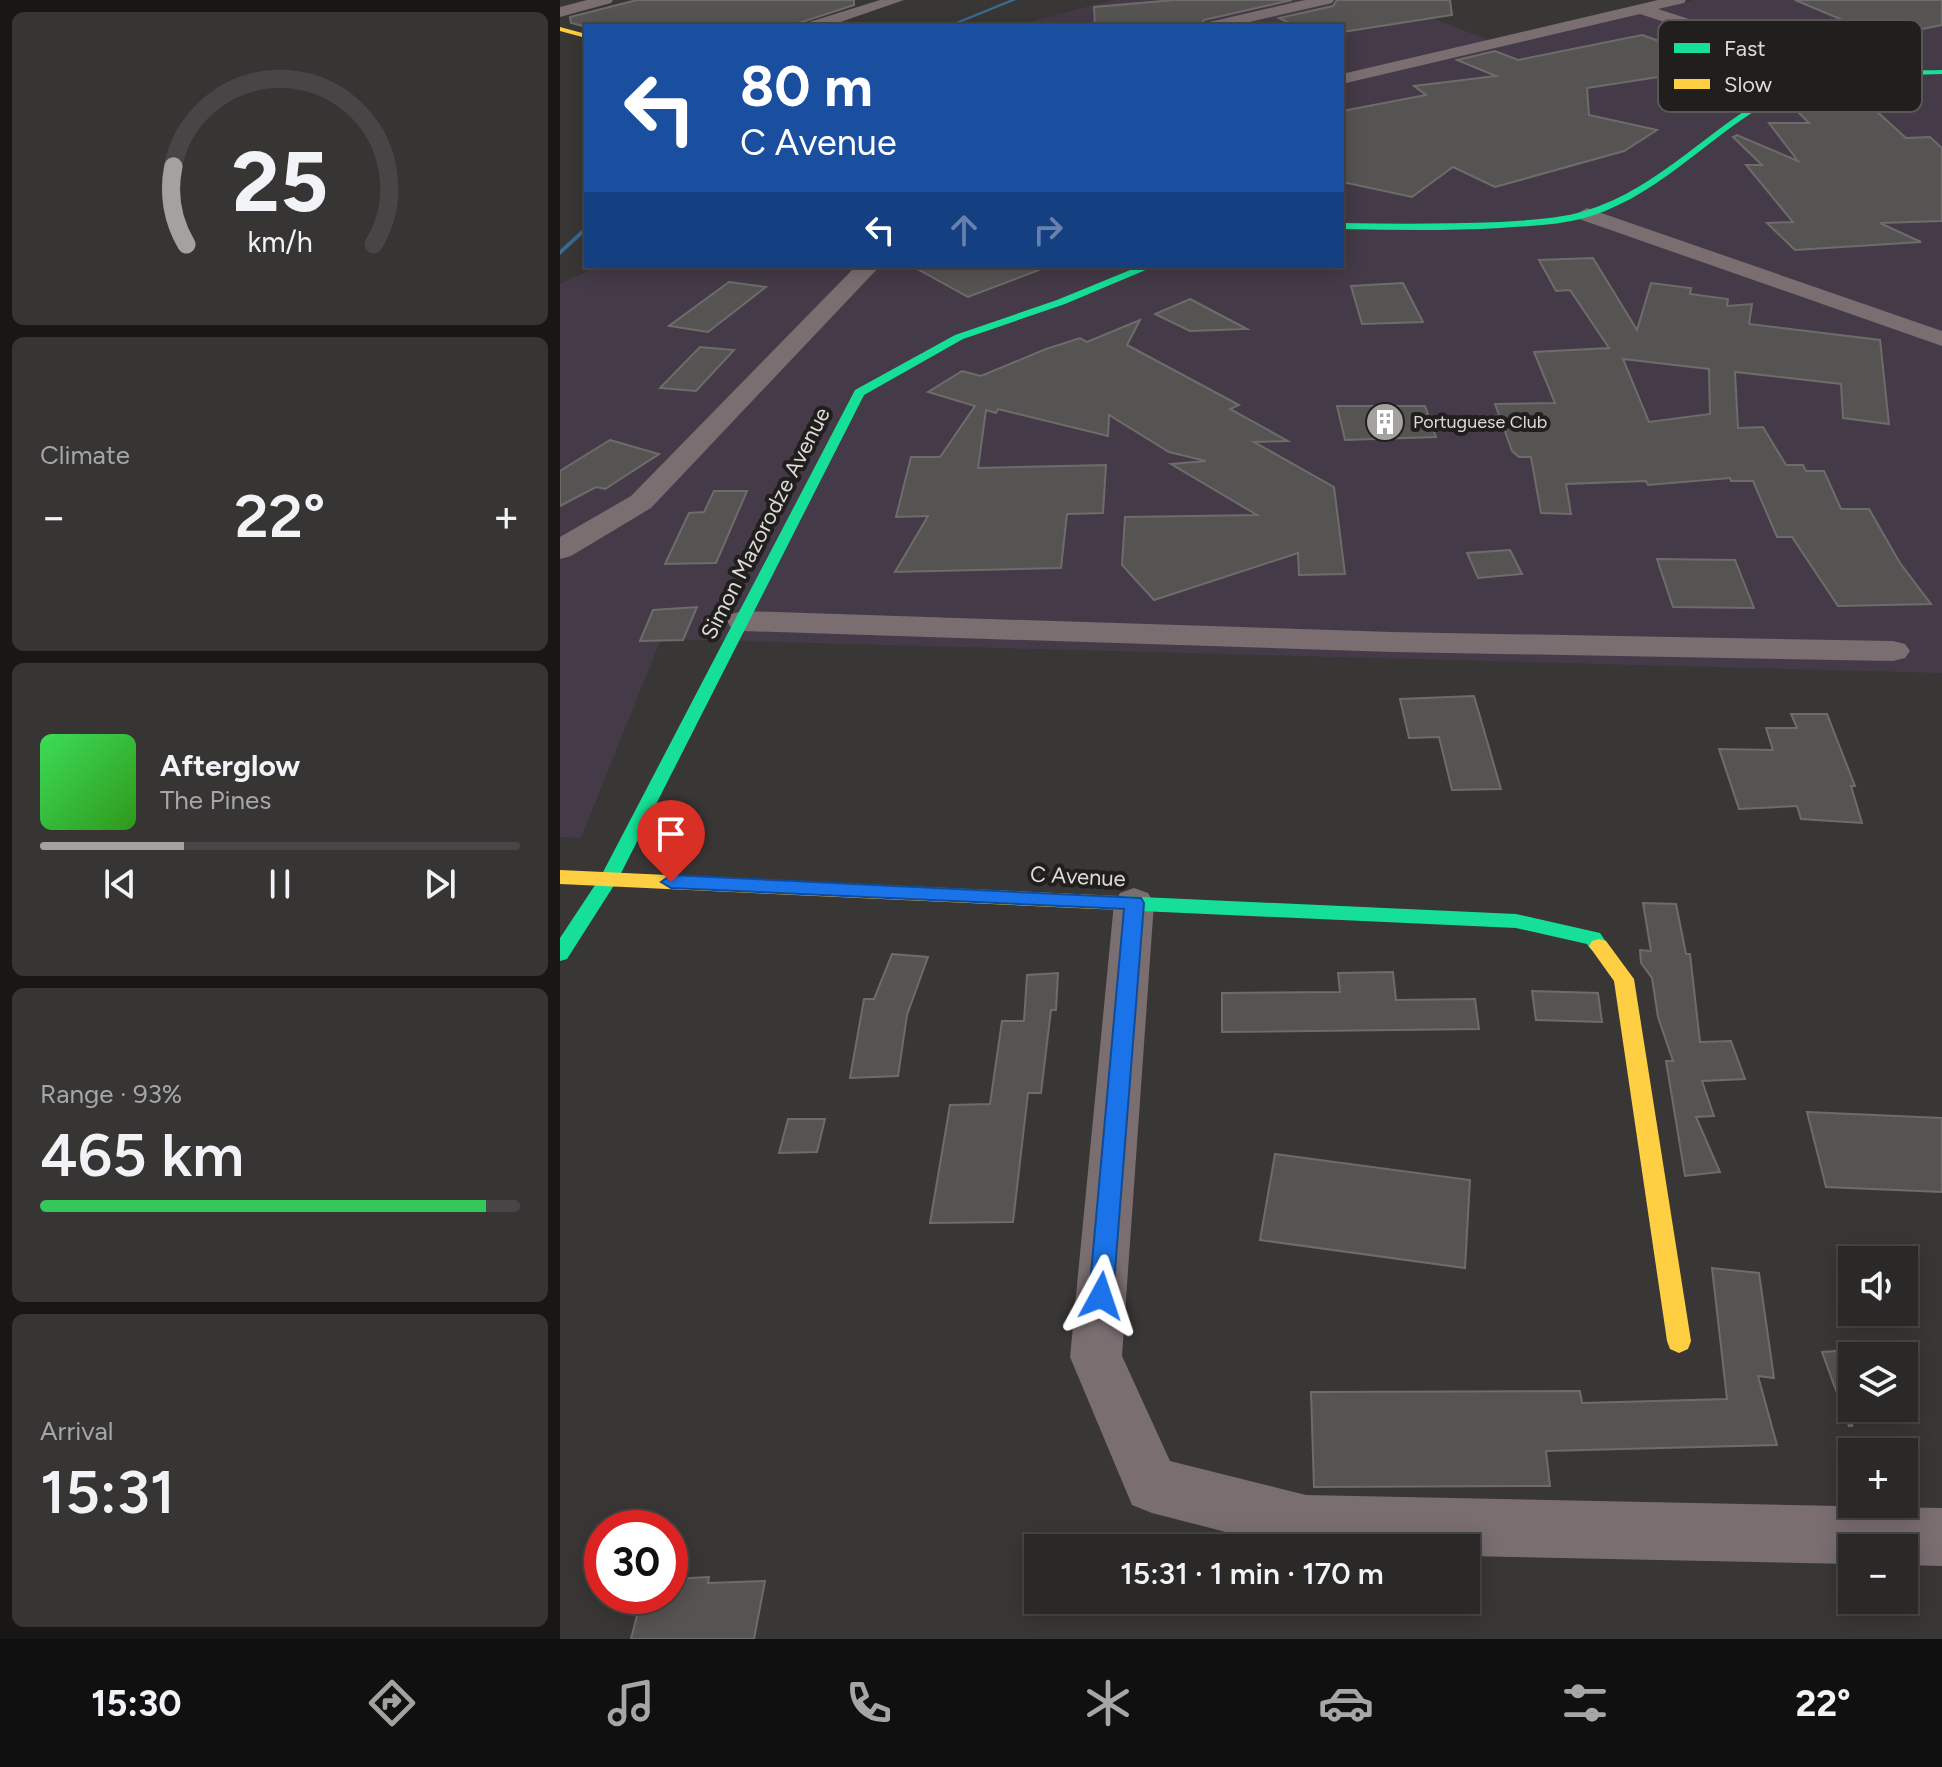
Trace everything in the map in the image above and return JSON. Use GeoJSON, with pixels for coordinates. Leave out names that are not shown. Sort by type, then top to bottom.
{"type":"FeatureCollection","features":[{"type":"Feature","properties":{"kind":"street"},"geometry":{"type":"LineString","coordinates":[[560,12],[605,0]]}},
{"type":"Feature","properties":{"kind":"street"},"geometry":{"type":"LineString","coordinates":[[857,0],[879,5]]}},
{"type":"Feature","properties":{"kind":"street"},"geometry":{"type":"LineString","coordinates":[[818,24],[896,0]]}},
{"type":"Feature","properties":{"kind":"street"},"geometry":{"type":"LineString","coordinates":[[1220,24],[1326,0]]}},
{"type":"Feature","properties":{"kind":"street"},"geometry":{"type":"LineString","coordinates":[[1344,79],[1678,0]]}},
{"type":"Feature","properties":{"kind":"street"},"geometry":{"type":"LineString","coordinates":[[1641,9],[1675,20]]}},
{"type":"Feature","properties":{"kind":"street"},"geometry":{"type":"LineString","coordinates":[[560,29],[584,35]]}},
{"type":"Feature","properties":{"kind":"street"},"geometry":{"type":"LineString","coordinates":[[1922,73],[1942,72]]}},
{"type":"Feature","properties":{"kind":"street"},"geometry":{"type":"LineString","coordinates":[[1344,227],[1533,223],[1587,214],[1645,189],[1748,112]]}},
{"type":"Feature","properties":{"kind":"street"},"geometry":{"type":"LineString","coordinates":[[1587,214],[1942,339]]}},
{"type":"Feature","properties":{"kind":"street"},"geometry":{"type":"LineString","coordinates":[[560,550],[641,502],[867,268]]}},
{"type":"Feature","properties":{"kind":"street","name":"Simon Mazorodze Avenue"},"geometry":{"type":"LineString","coordinates":[[560,954],[609,879],[859,393],[959,337],[1061,302],[1145,268]]}},
{"type":"Feature","properties":{"kind":"street"},"geometry":{"type":"LineString","coordinates":[[743,621],[1392,642],[1893,651]]}},
{"type":"Feature","properties":{"kind":"street","name":"C Avenue"},"geometry":{"type":"LineString","coordinates":[[560,877],[1516,921],[1593,938],[1624,979],[1679,1341]]}},
{"type":"Feature","properties":{"kind":"street"},"geometry":{"type":"LineString","coordinates":[[1134,903],[1096,1357],[1152,1485],[1306,1524],[1942,1537]]}},
{"type":"Feature","properties":{"kind":"shaded area"},"geometry":{"type":"Polygon","coordinates":[[[1113,0],[1387,0],[1496,43],[1694,0],[1942,0],[1942,673],[661,639],[581,838],[560,837],[560,284],[595,268],[1344,268],[1344,24],[1022,24],[1113,0]]]}},
{"type":"Feature","properties":{"kind":"building"},"geometry":{"type":"Polygon","coordinates":[[[637,0],[854,0],[854,5],[796,24],[583,26],[571,23],[570,17],[637,0]]]}},
{"type":"Feature","properties":{"kind":"building"},"geometry":{"type":"Polygon","coordinates":[[[1174,0],[1292,0],[1204,20],[1201,24],[1095,24],[1094,7],[1174,0]]]}},
{"type":"Feature","properties":{"kind":"building"},"geometry":{"type":"Polygon","coordinates":[[[1337,0],[1450,0],[1452,15],[1344,32],[1344,24],[1291,24],[1279,18],[1333,6],[1337,0]]]}},
{"type":"Feature","properties":{"kind":"building"},"geometry":{"type":"Polygon","coordinates":[[[1795,0],[1942,0],[1942,25],[1922,29],[1922,20],[1843,20],[1795,0]]]}},
{"type":"Feature","properties":{"kind":"building"},"geometry":{"type":"Polygon","coordinates":[[[1642,35],[1658,41],[1658,77],[1587,88],[1589,115],[1657,130],[1624,151],[1495,187],[1453,167],[1412,197],[1344,182],[1344,111],[1426,95],[1414,86],[1496,76],[1457,60],[1495,51],[1518,60],[1642,35]]]}},
{"type":"Feature","properties":{"kind":"building"},"geometry":{"type":"Polygon","coordinates":[[[1798,112],[1877,112],[1906,138],[1930,137],[1942,148],[1942,221],[1880,223],[1921,242],[1795,250],[1767,223],[1793,222],[1746,165],[1762,165],[1733,137],[1737,135],[1798,161],[1769,123],[1809,123],[1798,112]]]}},
{"type":"Feature","properties":{"kind":"building"},"geometry":{"type":"Polygon","coordinates":[[[1593,258],[1637,330],[1651,283],[1691,288],[1690,294],[1728,299],[1727,306],[1752,304],[1749,324],[1880,340],[1889,424],[1843,418],[1841,384],[1735,372],[1738,428],[1763,427],[1786,465],[1803,465],[1806,471],[1824,471],[1841,509],[1869,509],[1900,563],[1931,604],[1838,606],[1792,537],[1777,537],[1753,481],[1731,481],[1730,478],[1648,485],[1646,481],[1566,484],[1571,514],[1541,513],[1531,457],[1519,457],[1512,451],[1495,404],[1555,403],[1534,352],[1609,348],[1570,290],[1556,291],[1539,260],[1593,258]],[[1623,359],[1649,422],[1710,414],[1709,369],[1623,359]]]}},
{"type":"Feature","properties":{"kind":"building"},"geometry":{"type":"Polygon","coordinates":[[[916,268],[1038,268],[1039,270],[968,297],[916,268]]]}},
{"type":"Feature","properties":{"kind":"building"},"geometry":{"type":"Polygon","coordinates":[[[729,282],[766,287],[708,332],[669,326],[729,282]]]}},
{"type":"Feature","properties":{"kind":"building"},"geometry":{"type":"Polygon","coordinates":[[[1403,283],[1423,322],[1362,324],[1351,286],[1403,283]]]}},
{"type":"Feature","properties":{"kind":"building"},"geometry":{"type":"Polygon","coordinates":[[[1190,299],[1247,329],[1190,331],[1155,314],[1190,299]]]}},
{"type":"Feature","properties":{"kind":"building"},"geometry":{"type":"Polygon","coordinates":[[[1140,320],[1127,345],[1239,405],[1230,409],[1288,441],[1254,442],[1334,487],[1345,574],[1299,575],[1298,553],[1154,600],[1122,565],[1125,517],[1257,515],[1171,464],[1206,461],[1169,452],[1109,415],[1108,436],[998,409],[996,413],[986,410],[978,468],[1106,465],[1103,513],[1067,514],[1061,568],[895,572],[928,516],[896,517],[911,457],[940,457],[975,406],[928,392],[962,371],[981,376],[1046,349],[1080,338],[1087,342],[1140,320]]]}},
{"type":"Feature","properties":{"kind":"building"},"geometry":{"type":"Polygon","coordinates":[[[700,347],[734,350],[696,391],[660,388],[700,347]]]}},
{"type":"Feature","properties":{"kind":"building","name":"Portuguese Club"},"geometry":{"type":"Polygon","coordinates":[[[1337,406],[1425,406],[1436,437],[1345,440],[1337,406]]]}},
{"type":"Feature","properties":{"kind":"building"},"geometry":{"type":"Polygon","coordinates":[[[610,440],[659,454],[605,489],[596,487],[560,506],[560,471],[610,440]]]}},
{"type":"Feature","properties":{"kind":"building"},"geometry":{"type":"Polygon","coordinates":[[[714,491],[747,491],[716,563],[665,564],[689,513],[704,512],[714,491]]]}},
{"type":"Feature","properties":{"kind":"building"},"geometry":{"type":"Polygon","coordinates":[[[1510,550],[1522,574],[1478,578],[1467,553],[1510,550]]]}},
{"type":"Feature","properties":{"kind":"building"},"geometry":{"type":"Polygon","coordinates":[[[1657,559],[1735,560],[1754,608],[1673,607],[1657,559]]]}},
{"type":"Feature","properties":{"kind":"building"},"geometry":{"type":"Polygon","coordinates":[[[697,607],[683,640],[640,641],[653,610],[697,607]]]}},
{"type":"Feature","properties":{"kind":"building"},"geometry":{"type":"Polygon","coordinates":[[[1474,696],[1501,789],[1452,790],[1439,737],[1409,738],[1400,699],[1474,696]]]}},
{"type":"Feature","properties":{"kind":"building"},"geometry":{"type":"Polygon","coordinates":[[[1791,714],[1827,714],[1855,786],[1851,786],[1862,823],[1801,819],[1797,806],[1739,809],[1719,749],[1773,750],[1766,728],[1797,728],[1791,714]]]}},
{"type":"Feature","properties":{"kind":"building"},"geometry":{"type":"Polygon","coordinates":[[[1643,903],[1676,904],[1686,954],[1690,954],[1700,1042],[1731,1041],[1745,1079],[1702,1081],[1714,1116],[1696,1117],[1720,1172],[1685,1176],[1666,1061],[1673,1061],[1658,1017],[1652,978],[1641,963],[1640,950],[1651,951],[1643,903]]]}},
{"type":"Feature","properties":{"kind":"building"},"geometry":{"type":"Polygon","coordinates":[[[892,954],[928,957],[907,1015],[898,1076],[850,1078],[864,999],[874,999],[892,954]]]}},
{"type":"Feature","properties":{"kind":"building"},"geometry":{"type":"Polygon","coordinates":[[[1393,972],[1396,1000],[1475,999],[1479,1029],[1222,1032],[1222,993],[1340,992],[1338,973],[1393,972]]]}},
{"type":"Feature","properties":{"kind":"building"},"geometry":{"type":"Polygon","coordinates":[[[1058,973],[1056,1010],[1051,1010],[1041,1093],[1028,1093],[1013,1222],[930,1223],[950,1105],[990,1104],[1002,1021],[1024,1021],[1027,975],[1058,973]]]}},
{"type":"Feature","properties":{"kind":"building"},"geometry":{"type":"Polygon","coordinates":[[[1532,991],[1598,993],[1602,1022],[1536,1020],[1532,991]]]}},
{"type":"Feature","properties":{"kind":"building"},"geometry":{"type":"Polygon","coordinates":[[[1807,1112],[1942,1118],[1942,1192],[1826,1187],[1807,1112]]]}},
{"type":"Feature","properties":{"kind":"building"},"geometry":{"type":"Polygon","coordinates":[[[788,1119],[825,1119],[817,1152],[779,1153],[788,1119]]]}},
{"type":"Feature","properties":{"kind":"building"},"geometry":{"type":"Polygon","coordinates":[[[1275,1154],[1470,1180],[1465,1268],[1260,1240],[1275,1154]]]}},
{"type":"Feature","properties":{"kind":"building"},"geometry":{"type":"Polygon","coordinates":[[[1712,1268],[1759,1273],[1774,1378],[1758,1376],[1777,1445],[1546,1451],[1550,1486],[1314,1487],[1311,1392],[1580,1391],[1582,1403],[1727,1399],[1712,1268]]]}},
{"type":"Feature","properties":{"kind":"building"},"geometry":{"type":"Polygon","coordinates":[[[1838,1351],[1838,1396],[1822,1352],[1838,1351]]]}},
{"type":"Feature","properties":{"kind":"building"},"geometry":{"type":"Polygon","coordinates":[[[709,1577],[708,1583],[765,1581],[754,1639],[631,1639],[637,1614],[688,1614],[688,1578],[709,1577]]]}},
{"type":"Feature","properties":{"kind":"waterway"},"geometry":{"type":"LineString","coordinates":[[953,24],[1014,0]]}},
{"type":"Feature","properties":{"kind":"waterway"},"geometry":{"type":"LineString","coordinates":[[560,253],[584,230]]}},
{"type":"Feature","properties":{"kind":"traffic: fast"},"geometry":{"type":"LineString","coordinates":[[1922,73],[1942,72]]}},
{"type":"Feature","properties":{"kind":"traffic: fast"},"geometry":{"type":"LineString","coordinates":[[1344,226],[1439,228],[1533,223],[1587,214],[1645,189],[1749,112]]}},
{"type":"Feature","properties":{"kind":"traffic: fast"},"geometry":{"type":"LineString","coordinates":[[560,954],[609,879],[859,393],[959,337],[1061,302],[1145,268]]}},
{"type":"Feature","properties":{"kind":"traffic: fast"},"geometry":{"type":"LineString","coordinates":[[1097,902],[1516,921],[1593,938],[1599,946]]}},
{"type":"Feature","properties":{"kind":"traffic: slow"},"geometry":{"type":"LineString","coordinates":[[560,29],[584,35]]}},
{"type":"Feature","properties":{"kind":"traffic: slow"},"geometry":{"type":"LineString","coordinates":[[560,877],[1097,902]]}},
{"type":"Feature","properties":{"kind":"traffic: slow"},"geometry":{"type":"LineString","coordinates":[[1599,946],[1624,979],[1679,1341]]}},
{"type":"Feature","properties":{"kind":"place","name":"Portuguese Club"},"geometry":{"type":"Point","coordinates":[1385,422]}},
{"type":"Feature","properties":{"kind":"route"},"geometry":{"type":"LineString","coordinates":[[671,882],[1134,903],[1101,1296]]}}]}
